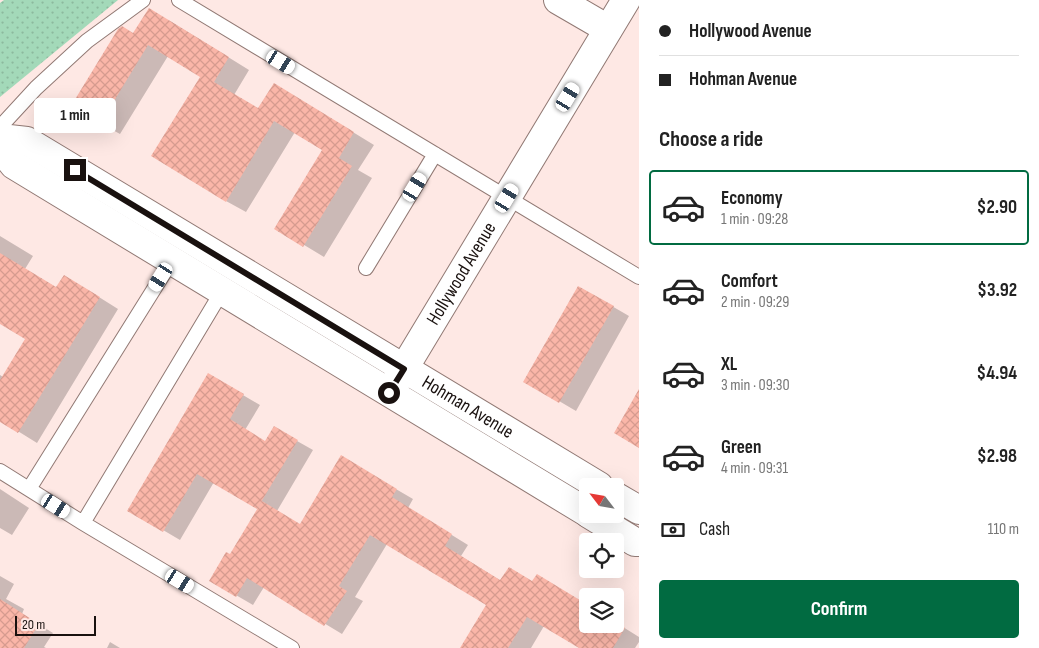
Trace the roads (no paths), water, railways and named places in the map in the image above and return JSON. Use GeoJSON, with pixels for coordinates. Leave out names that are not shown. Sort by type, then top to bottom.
{"type":"FeatureCollection","features":[{"type":"Feature","properties":{"kind":"main road"},"geometry":{"type":"LineString","coordinates":[[558,0],[608,29]]}},
{"type":"Feature","properties":{"kind":"main road","name":"Hollywood Avenue"},"geometry":{"type":"LineString","coordinates":[[389,393],[626,0]]}},
{"type":"Feature","properties":{"kind":"main road","name":"Hohman Avenue"},"geometry":{"type":"LineString","coordinates":[[0,138],[27,141],[586,478]]}},
{"type":"Feature","properties":{"kind":"main road","name":"Hohman Avenue"},"geometry":{"type":"LineString","coordinates":[[0,148],[14,165],[579,508]]}},
{"type":"Feature","properties":{"kind":"main road"},"geometry":{"type":"LineString","coordinates":[[624,501],[639,510]]}},
{"type":"Feature","properties":{"kind":"main road","name":"Hohman Avenue"},"geometry":{"type":"LineString","coordinates":[[604,523],[635,542],[639,542]]}},
{"type":"Feature","properties":{"kind":"lane"},"geometry":{"type":"LineString","coordinates":[[0,127],[36,88],[87,40],[143,0]]}},
{"type":"Feature","properties":{"kind":"lane"},"geometry":{"type":"LineString","coordinates":[[179,0],[639,277]]}},
{"type":"Feature","properties":{"kind":"lane"},"geometry":{"type":"LineString","coordinates":[[366,268],[435,154]]}},
{"type":"Feature","properties":{"kind":"lane"},"geometry":{"type":"LineString","coordinates":[[29,489],[186,237]]}},
{"type":"Feature","properties":{"kind":"lane"},"geometry":{"type":"LineString","coordinates":[[83,523],[236,267]]}},
{"type":"Feature","properties":{"kind":"lane"},"geometry":{"type":"LineString","coordinates":[[0,472],[292,648]]}}]}
